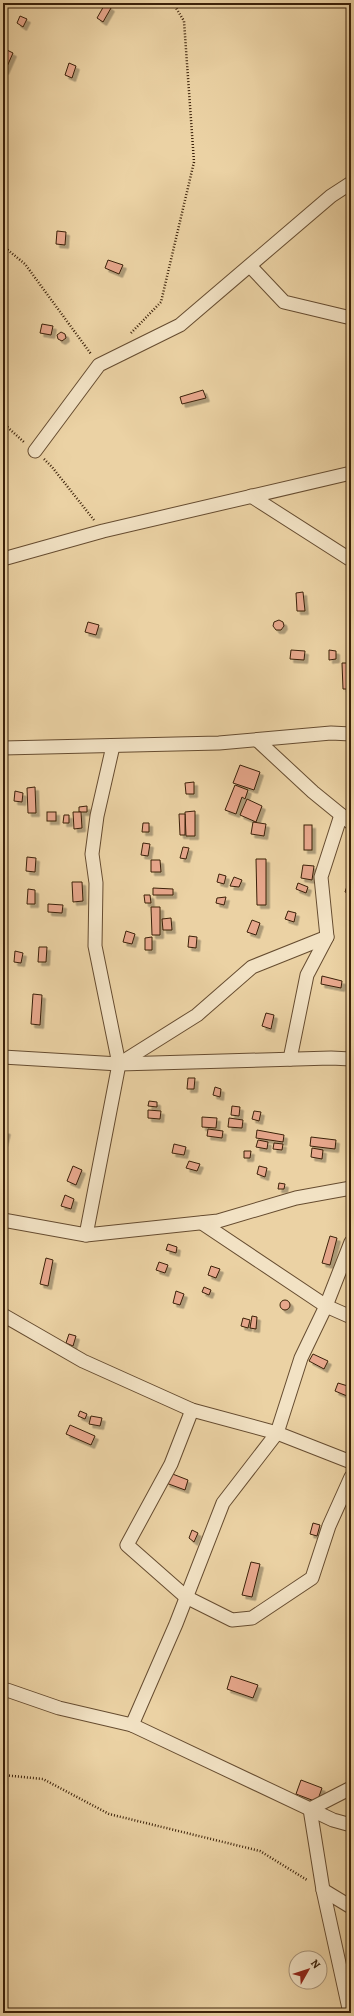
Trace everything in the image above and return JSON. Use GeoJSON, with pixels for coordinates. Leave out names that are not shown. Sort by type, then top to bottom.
{"type":"FeatureCollection","features":[{"type":"Feature","properties":{"kind":"street"},"geometry":{"type":"LineString","coordinates":[[35,451],[99,365],[180,325],[331,196],[351,183]]}},
{"type":"Feature","properties":{"kind":"street"},"geometry":{"type":"LineString","coordinates":[[250,266],[284,302],[351,318]]}},
{"type":"Feature","properties":{"kind":"street"},"geometry":{"type":"LineString","coordinates":[[3,559],[103,531],[351,473]]}},
{"type":"Feature","properties":{"kind":"street"},"geometry":{"type":"LineString","coordinates":[[251,496],[351,560]]}},
{"type":"Feature","properties":{"kind":"street"},"geometry":{"type":"LineString","coordinates":[[3,748],[219,743],[330,733],[351,734]]}},
{"type":"Feature","properties":{"kind":"street"},"geometry":{"type":"LineString","coordinates":[[257,740],[313,792],[346,819],[321,877],[327,937],[307,975],[290,1059]]}},
{"type":"Feature","properties":{"kind":"street"},"geometry":{"type":"LineString","coordinates":[[86,1236],[119,1064],[95,946],[96,883],[92,854],[97,816],[113,746]]}},
{"type":"Feature","properties":{"kind":"street"},"geometry":{"type":"LineString","coordinates":[[119,1064],[197,1015],[252,968],[327,937]]}},
{"type":"Feature","properties":{"kind":"street"},"geometry":{"type":"LineString","coordinates":[[3,1057],[119,1064],[290,1059],[351,1059]]}},
{"type":"Feature","properties":{"kind":"street"},"geometry":{"type":"LineString","coordinates":[[3,1220],[86,1236],[218,1221],[296,1198],[351,1188]]}},
{"type":"Feature","properties":{"kind":"street"},"geometry":{"type":"LineString","coordinates":[[202,1223],[326,1306],[351,1317]]}},
{"type":"Feature","properties":{"kind":"street"},"geometry":{"type":"LineString","coordinates":[[132,1725],[186,1597],[222,1503],[277,1433],[301,1358],[326,1306],[351,1242]]}},
{"type":"Feature","properties":{"kind":"street"},"geometry":{"type":"LineString","coordinates":[[3,1315],[83,1361],[192,1410],[277,1433],[351,1462]]}},
{"type":"Feature","properties":{"kind":"street"},"geometry":{"type":"LineString","coordinates":[[192,1410],[172,1464],[127,1545],[186,1597],[232,1620],[252,1618],[312,1578],[329,1526],[351,1477]]}},
{"type":"Feature","properties":{"kind":"street"},"geometry":{"type":"LineString","coordinates":[[7,1690],[59,1708],[132,1725],[310,1810],[333,1820],[351,1825]]}},
{"type":"Feature","properties":{"kind":"street"},"geometry":{"type":"LineString","coordinates":[[310,1810],[351,1788]]}},
{"type":"Feature","properties":{"kind":"street"},"geometry":{"type":"LineString","coordinates":[[310,1810],[323,1890],[350,2013]]}},
{"type":"Feature","properties":{"kind":"street"},"geometry":{"type":"LineString","coordinates":[[323,1890],[351,1907]]}},
{"type":"Feature","properties":{"kind":"path"},"geometry":{"type":"LineString","coordinates":[[130,333],[161,302],[194,162],[184,21],[173,3]]}},
{"type":"Feature","properties":{"kind":"path"},"geometry":{"type":"LineString","coordinates":[[3,246],[26,264],[99,365]]}},
{"type":"Feature","properties":{"kind":"path"},"geometry":{"type":"LineString","coordinates":[[3,422],[52,467],[103,531]]}},
{"type":"Feature","properties":{"kind":"path"},"geometry":{"type":"LineString","coordinates":[[3,1775],[43,1779],[109,1814],[260,1851],[323,1890]]}},
{"type":"Feature","properties":{"kind":"building"},"geometry":{"type":"Polygon","coordinates":[[[105,4],[111,8],[103,22],[97,18],[105,4]]]}},
{"type":"Feature","properties":{"kind":"building"},"geometry":{"type":"Polygon","coordinates":[[[20,16],[27,19],[23,27],[17,23],[20,16]]]}},
{"type":"Feature","properties":{"kind":"building"},"geometry":{"type":"Polygon","coordinates":[[[5,49],[13,53],[5,71],[3,70],[3,53],[5,49]]]}},
{"type":"Feature","properties":{"kind":"building"},"geometry":{"type":"Polygon","coordinates":[[[69,63],[76,66],[72,78],[65,75],[69,63]]]}},
{"type":"Feature","properties":{"kind":"building"},"geometry":{"type":"Polygon","coordinates":[[[57,231],[66,232],[65,245],[56,244],[57,231]]]}},
{"type":"Feature","properties":{"kind":"building"},"geometry":{"type":"Polygon","coordinates":[[[108,260],[123,265],[119,274],[105,268],[108,260]]]}},
{"type":"Feature","properties":{"kind":"building"},"geometry":{"type":"Polygon","coordinates":[[[42,324],[53,326],[51,335],[40,333],[42,324]]]}},
{"type":"Feature","properties":{"kind":"building"},"geometry":{"type":"Polygon","coordinates":[[[61,332],[65,334],[66,338],[62,341],[58,339],[57,335],[61,332]]]}},
{"type":"Feature","properties":{"kind":"building"},"geometry":{"type":"Polygon","coordinates":[[[203,390],[206,398],[182,404],[180,397],[203,390]]]}},
{"type":"Feature","properties":{"kind":"building"},"geometry":{"type":"Polygon","coordinates":[[[303,592],[305,611],[297,611],[296,593],[303,592]]]}},
{"type":"Feature","properties":{"kind":"building"},"geometry":{"type":"Polygon","coordinates":[[[279,620],[283,622],[284,626],[281,630],[276,630],[273,626],[274,622],[279,620]]]}},
{"type":"Feature","properties":{"kind":"building"},"geometry":{"type":"Polygon","coordinates":[[[88,622],[99,625],[96,635],[85,632],[88,622]]]}},
{"type":"Feature","properties":{"kind":"building"},"geometry":{"type":"Polygon","coordinates":[[[291,650],[305,651],[304,660],[290,659],[291,650]]]}},
{"type":"Feature","properties":{"kind":"building"},"geometry":{"type":"Polygon","coordinates":[[[329,650],[336,651],[336,659],[329,660],[329,650]]]}},
{"type":"Feature","properties":{"kind":"building"},"geometry":{"type":"Polygon","coordinates":[[[342,663],[351,663],[351,689],[343,689],[342,663]]]}},
{"type":"Feature","properties":{"kind":"building"},"geometry":{"type":"Polygon","coordinates":[[[240,765],[260,772],[254,790],[233,783],[240,765]]]}},
{"type":"Feature","properties":{"kind":"building"},"geometry":{"type":"Polygon","coordinates":[[[194,782],[194,794],[186,794],[185,783],[194,782]]]}},
{"type":"Feature","properties":{"kind":"building"},"geometry":{"type":"Polygon","coordinates":[[[235,785],[248,790],[245,799],[242,797],[236,814],[225,810],[235,785]]]}},
{"type":"Feature","properties":{"kind":"building"},"geometry":{"type":"Polygon","coordinates":[[[35,787],[36,813],[28,813],[27,788],[35,787]]]}},
{"type":"Feature","properties":{"kind":"building"},"geometry":{"type":"Polygon","coordinates":[[[15,791],[23,793],[22,802],[14,801],[15,791]]]}},
{"type":"Feature","properties":{"kind":"building"},"geometry":{"type":"Polygon","coordinates":[[[247,799],[262,806],[256,822],[240,815],[247,799]]]}},
{"type":"Feature","properties":{"kind":"building"},"geometry":{"type":"Polygon","coordinates":[[[87,806],[87,812],[79,812],[79,807],[87,806]]]}},
{"type":"Feature","properties":{"kind":"building"},"geometry":{"type":"Polygon","coordinates":[[[195,811],[195,836],[186,836],[185,812],[195,811]]]}},
{"type":"Feature","properties":{"kind":"building"},"geometry":{"type":"Polygon","coordinates":[[[47,812],[56,812],[56,821],[47,821],[47,812]]]}},
{"type":"Feature","properties":{"kind":"building"},"geometry":{"type":"Polygon","coordinates":[[[73,812],[81,812],[82,828],[74,829],[73,812]]]}},
{"type":"Feature","properties":{"kind":"building"},"geometry":{"type":"Polygon","coordinates":[[[179,814],[185,814],[185,835],[180,835],[179,814]]]}},
{"type":"Feature","properties":{"kind":"building"},"geometry":{"type":"Polygon","coordinates":[[[64,815],[69,815],[69,823],[63,823],[64,815]]]}},
{"type":"Feature","properties":{"kind":"building"},"geometry":{"type":"Polygon","coordinates":[[[253,822],[266,824],[264,836],[251,834],[253,822]]]}},
{"type":"Feature","properties":{"kind":"building"},"geometry":{"type":"Polygon","coordinates":[[[143,823],[149,823],[149,832],[142,832],[143,823]]]}},
{"type":"Feature","properties":{"kind":"building"},"geometry":{"type":"Polygon","coordinates":[[[304,825],[312,825],[312,850],[304,850],[304,825]]]}},
{"type":"Feature","properties":{"kind":"building"},"geometry":{"type":"Polygon","coordinates":[[[143,843],[150,844],[148,856],[141,855],[143,843]]]}},
{"type":"Feature","properties":{"kind":"building"},"geometry":{"type":"Polygon","coordinates":[[[183,847],[189,848],[186,859],[180,858],[183,847]]]}},
{"type":"Feature","properties":{"kind":"building"},"geometry":{"type":"Polygon","coordinates":[[[27,857],[36,858],[35,872],[26,871],[27,857]]]}},
{"type":"Feature","properties":{"kind":"building"},"geometry":{"type":"Polygon","coordinates":[[[256,859],[266,859],[266,905],[257,905],[256,859]]]}},
{"type":"Feature","properties":{"kind":"building"},"geometry":{"type":"Polygon","coordinates":[[[151,860],[160,860],[161,872],[151,872],[151,860]]]}},
{"type":"Feature","properties":{"kind":"building"},"geometry":{"type":"Polygon","coordinates":[[[303,865],[314,866],[312,880],[301,878],[303,865]]]}},
{"type":"Feature","properties":{"kind":"building"},"geometry":{"type":"Polygon","coordinates":[[[219,874],[226,876],[224,884],[217,882],[219,874]]]}},
{"type":"Feature","properties":{"kind":"building"},"geometry":{"type":"Polygon","coordinates":[[[234,877],[242,880],[239,887],[230,886],[234,877]]]}},
{"type":"Feature","properties":{"kind":"building"},"geometry":{"type":"Polygon","coordinates":[[[72,882],[82,882],[83,901],[73,902],[72,882]]]}},
{"type":"Feature","properties":{"kind":"building"},"geometry":{"type":"Polygon","coordinates":[[[298,883],[308,887],[306,893],[296,889],[298,883]]]}},
{"type":"Feature","properties":{"kind":"building"},"geometry":{"type":"Polygon","coordinates":[[[348,883],[351,884],[351,894],[345,892],[348,883]]]}},
{"type":"Feature","properties":{"kind":"building"},"geometry":{"type":"Polygon","coordinates":[[[153,888],[173,889],[173,895],[153,895],[153,888]]]}},
{"type":"Feature","properties":{"kind":"building"},"geometry":{"type":"Polygon","coordinates":[[[28,889],[35,890],[35,904],[27,904],[28,889]]]}},
{"type":"Feature","properties":{"kind":"building"},"geometry":{"type":"Polygon","coordinates":[[[144,895],[150,895],[151,903],[145,903],[144,895]]]}},
{"type":"Feature","properties":{"kind":"building"},"geometry":{"type":"Polygon","coordinates":[[[226,897],[224,905],[216,903],[217,898],[226,897]]]}},
{"type":"Feature","properties":{"kind":"building"},"geometry":{"type":"Polygon","coordinates":[[[48,904],[63,905],[62,913],[48,912],[48,904]]]}},
{"type":"Feature","properties":{"kind":"building"},"geometry":{"type":"Polygon","coordinates":[[[151,907],[160,907],[160,935],[152,935],[151,907]]]}},
{"type":"Feature","properties":{"kind":"building"},"geometry":{"type":"Polygon","coordinates":[[[288,911],[296,913],[294,922],[285,919],[288,911]]]}},
{"type":"Feature","properties":{"kind":"building"},"geometry":{"type":"Polygon","coordinates":[[[171,918],[172,930],[163,930],[162,919],[171,918]]]}},
{"type":"Feature","properties":{"kind":"building"},"geometry":{"type":"Polygon","coordinates":[[[252,920],[260,923],[256,935],[247,932],[252,920]]]}},
{"type":"Feature","properties":{"kind":"building"},"geometry":{"type":"Polygon","coordinates":[[[126,931],[135,934],[132,944],[123,942],[126,931]]]}},
{"type":"Feature","properties":{"kind":"building"},"geometry":{"type":"Polygon","coordinates":[[[189,936],[197,937],[196,948],[188,947],[189,936]]]}},
{"type":"Feature","properties":{"kind":"building"},"geometry":{"type":"Polygon","coordinates":[[[152,937],[152,950],[145,950],[145,938],[152,937]]]}},
{"type":"Feature","properties":{"kind":"building"},"geometry":{"type":"Polygon","coordinates":[[[39,947],[47,947],[46,962],[38,962],[39,947]]]}},
{"type":"Feature","properties":{"kind":"building"},"geometry":{"type":"Polygon","coordinates":[[[15,951],[23,953],[21,963],[14,962],[15,951]]]}},
{"type":"Feature","properties":{"kind":"building"},"geometry":{"type":"Polygon","coordinates":[[[322,976],[342,981],[341,988],[321,984],[322,976]]]}},
{"type":"Feature","properties":{"kind":"building"},"geometry":{"type":"Polygon","coordinates":[[[33,994],[42,995],[40,1025],[31,1024],[33,994]]]}},
{"type":"Feature","properties":{"kind":"building"},"geometry":{"type":"Polygon","coordinates":[[[266,1013],[274,1015],[271,1029],[262,1026],[266,1013]]]}},
{"type":"Feature","properties":{"kind":"building"},"geometry":{"type":"Polygon","coordinates":[[[188,1078],[195,1078],[194,1089],[187,1089],[188,1078]]]}},
{"type":"Feature","properties":{"kind":"building"},"geometry":{"type":"Polygon","coordinates":[[[215,1087],[221,1089],[220,1097],[213,1095],[215,1087]]]}},
{"type":"Feature","properties":{"kind":"building"},"geometry":{"type":"Polygon","coordinates":[[[149,1101],[157,1102],[157,1107],[148,1106],[149,1101]]]}},
{"type":"Feature","properties":{"kind":"building"},"geometry":{"type":"Polygon","coordinates":[[[232,1106],[240,1107],[239,1116],[231,1115],[232,1106]]]}},
{"type":"Feature","properties":{"kind":"building"},"geometry":{"type":"Polygon","coordinates":[[[148,1110],[161,1111],[160,1119],[148,1118],[148,1110]]]}},
{"type":"Feature","properties":{"kind":"building"},"geometry":{"type":"Polygon","coordinates":[[[254,1111],[261,1112],[259,1121],[252,1119],[254,1111]]]}},
{"type":"Feature","properties":{"kind":"building"},"geometry":{"type":"Polygon","coordinates":[[[202,1117],[217,1118],[216,1128],[202,1127],[202,1117]]]}},
{"type":"Feature","properties":{"kind":"building"},"geometry":{"type":"Polygon","coordinates":[[[229,1118],[243,1120],[242,1128],[228,1127],[229,1118]]]}},
{"type":"Feature","properties":{"kind":"building"},"geometry":{"type":"Polygon","coordinates":[[[208,1129],[223,1131],[222,1138],[207,1136],[208,1129]]]}},
{"type":"Feature","properties":{"kind":"building"},"geometry":{"type":"Polygon","coordinates":[[[3,1130],[7,1131],[4,1143],[3,1142],[3,1130]]]}},
{"type":"Feature","properties":{"kind":"building"},"geometry":{"type":"Polygon","coordinates":[[[257,1130],[284,1135],[283,1142],[256,1138],[257,1130]]]}},
{"type":"Feature","properties":{"kind":"building"},"geometry":{"type":"Polygon","coordinates":[[[311,1137],[336,1140],[335,1149],[310,1146],[311,1137]]]}},
{"type":"Feature","properties":{"kind":"building"},"geometry":{"type":"Polygon","coordinates":[[[258,1140],[268,1142],[267,1149],[256,1147],[258,1140]]]}},
{"type":"Feature","properties":{"kind":"building"},"geometry":{"type":"Polygon","coordinates":[[[274,1143],[283,1144],[282,1150],[273,1149],[274,1143]]]}},
{"type":"Feature","properties":{"kind":"building"},"geometry":{"type":"Polygon","coordinates":[[[174,1144],[186,1147],[184,1155],[172,1153],[174,1144]]]}},
{"type":"Feature","properties":{"kind":"building"},"geometry":{"type":"Polygon","coordinates":[[[347,1144],[351,1144],[351,1152],[347,1152],[347,1144]]]}},
{"type":"Feature","properties":{"kind":"building"},"geometry":{"type":"Polygon","coordinates":[[[312,1148],[323,1150],[322,1159],[311,1157],[312,1148]]]}},
{"type":"Feature","properties":{"kind":"building"},"geometry":{"type":"Polygon","coordinates":[[[244,1151],[251,1151],[250,1158],[244,1158],[244,1151]]]}},
{"type":"Feature","properties":{"kind":"building"},"geometry":{"type":"Polygon","coordinates":[[[189,1161],[200,1164],[197,1171],[186,1168],[189,1161]]]}},
{"type":"Feature","properties":{"kind":"building"},"geometry":{"type":"Polygon","coordinates":[[[73,1166],[82,1170],[76,1185],[67,1181],[73,1166]]]}},
{"type":"Feature","properties":{"kind":"building"},"geometry":{"type":"Polygon","coordinates":[[[259,1166],[267,1168],[265,1177],[257,1174],[259,1166]]]}},
{"type":"Feature","properties":{"kind":"building"},"geometry":{"type":"Polygon","coordinates":[[[279,1183],[285,1184],[284,1189],[278,1189],[279,1183]]]}},
{"type":"Feature","properties":{"kind":"building"},"geometry":{"type":"Polygon","coordinates":[[[65,1195],[74,1199],[71,1209],[61,1206],[65,1195]]]}},
{"type":"Feature","properties":{"kind":"building"},"geometry":{"type":"Polygon","coordinates":[[[330,1236],[337,1238],[330,1265],[322,1263],[330,1236]]]}},
{"type":"Feature","properties":{"kind":"building"},"geometry":{"type":"Polygon","coordinates":[[[168,1244],[177,1247],[176,1253],[166,1250],[168,1244]]]}},
{"type":"Feature","properties":{"kind":"building"},"geometry":{"type":"Polygon","coordinates":[[[46,1258],[53,1260],[48,1286],[40,1284],[46,1258]]]}},
{"type":"Feature","properties":{"kind":"building"},"geometry":{"type":"Polygon","coordinates":[[[159,1262],[168,1265],[165,1273],[156,1270],[159,1262]]]}},
{"type":"Feature","properties":{"kind":"building"},"geometry":{"type":"Polygon","coordinates":[[[211,1266],[220,1269],[216,1278],[208,1275],[211,1266]]]}},
{"type":"Feature","properties":{"kind":"building"},"geometry":{"type":"Polygon","coordinates":[[[204,1287],[211,1290],[209,1295],[202,1292],[204,1287]]]}},
{"type":"Feature","properties":{"kind":"building"},"geometry":{"type":"Polygon","coordinates":[[[176,1291],[184,1294],[180,1305],[173,1303],[176,1291]]]}},
{"type":"Feature","properties":{"kind":"building"},"geometry":{"type":"Polygon","coordinates":[[[283,1300],[287,1300],[289,1301],[289,1309],[283,1310],[280,1307],[280,1303],[283,1300]]]}},
{"type":"Feature","properties":{"kind":"building"},"geometry":{"type":"Polygon","coordinates":[[[252,1316],[257,1317],[256,1329],[250,1328],[252,1316]]]}},
{"type":"Feature","properties":{"kind":"building"},"geometry":{"type":"Polygon","coordinates":[[[243,1318],[250,1320],[248,1328],[241,1326],[243,1318]]]}},
{"type":"Feature","properties":{"kind":"building"},"geometry":{"type":"Polygon","coordinates":[[[69,1334],[76,1336],[73,1346],[66,1343],[69,1334]]]}},
{"type":"Feature","properties":{"kind":"building"},"geometry":{"type":"Polygon","coordinates":[[[313,1354],[328,1361],[324,1369],[309,1361],[313,1354]]]}},
{"type":"Feature","properties":{"kind":"building"},"geometry":{"type":"Polygon","coordinates":[[[338,1383],[351,1387],[347,1396],[335,1391],[338,1383]]]}},
{"type":"Feature","properties":{"kind":"building"},"geometry":{"type":"Polygon","coordinates":[[[80,1411],[87,1414],[85,1419],[78,1416],[80,1411]]]}},
{"type":"Feature","properties":{"kind":"building"},"geometry":{"type":"Polygon","coordinates":[[[91,1416],[102,1418],[100,1426],[89,1424],[91,1416]]]}},
{"type":"Feature","properties":{"kind":"building"},"geometry":{"type":"Polygon","coordinates":[[[70,1425],[95,1436],[91,1445],[66,1434],[70,1425]]]}},
{"type":"Feature","properties":{"kind":"building"},"geometry":{"type":"Polygon","coordinates":[[[170,1473],[188,1480],[185,1490],[166,1483],[170,1473]]]}},
{"type":"Feature","properties":{"kind":"building"},"geometry":{"type":"Polygon","coordinates":[[[313,1523],[320,1525],[317,1536],[310,1534],[313,1523]]]}},
{"type":"Feature","properties":{"kind":"building"},"geometry":{"type":"Polygon","coordinates":[[[192,1530],[198,1533],[194,1542],[189,1538],[192,1530]]]}},
{"type":"Feature","properties":{"kind":"building"},"geometry":{"type":"Polygon","coordinates":[[[251,1562],[260,1564],[252,1597],[242,1595],[251,1562]]]}},
{"type":"Feature","properties":{"kind":"building"},"geometry":{"type":"Polygon","coordinates":[[[231,1676],[258,1685],[253,1698],[227,1689],[231,1676]]]}},
{"type":"Feature","properties":{"kind":"building"},"geometry":{"type":"Polygon","coordinates":[[[301,1780],[322,1788],[317,1802],[296,1794],[301,1780]]]}}]}
